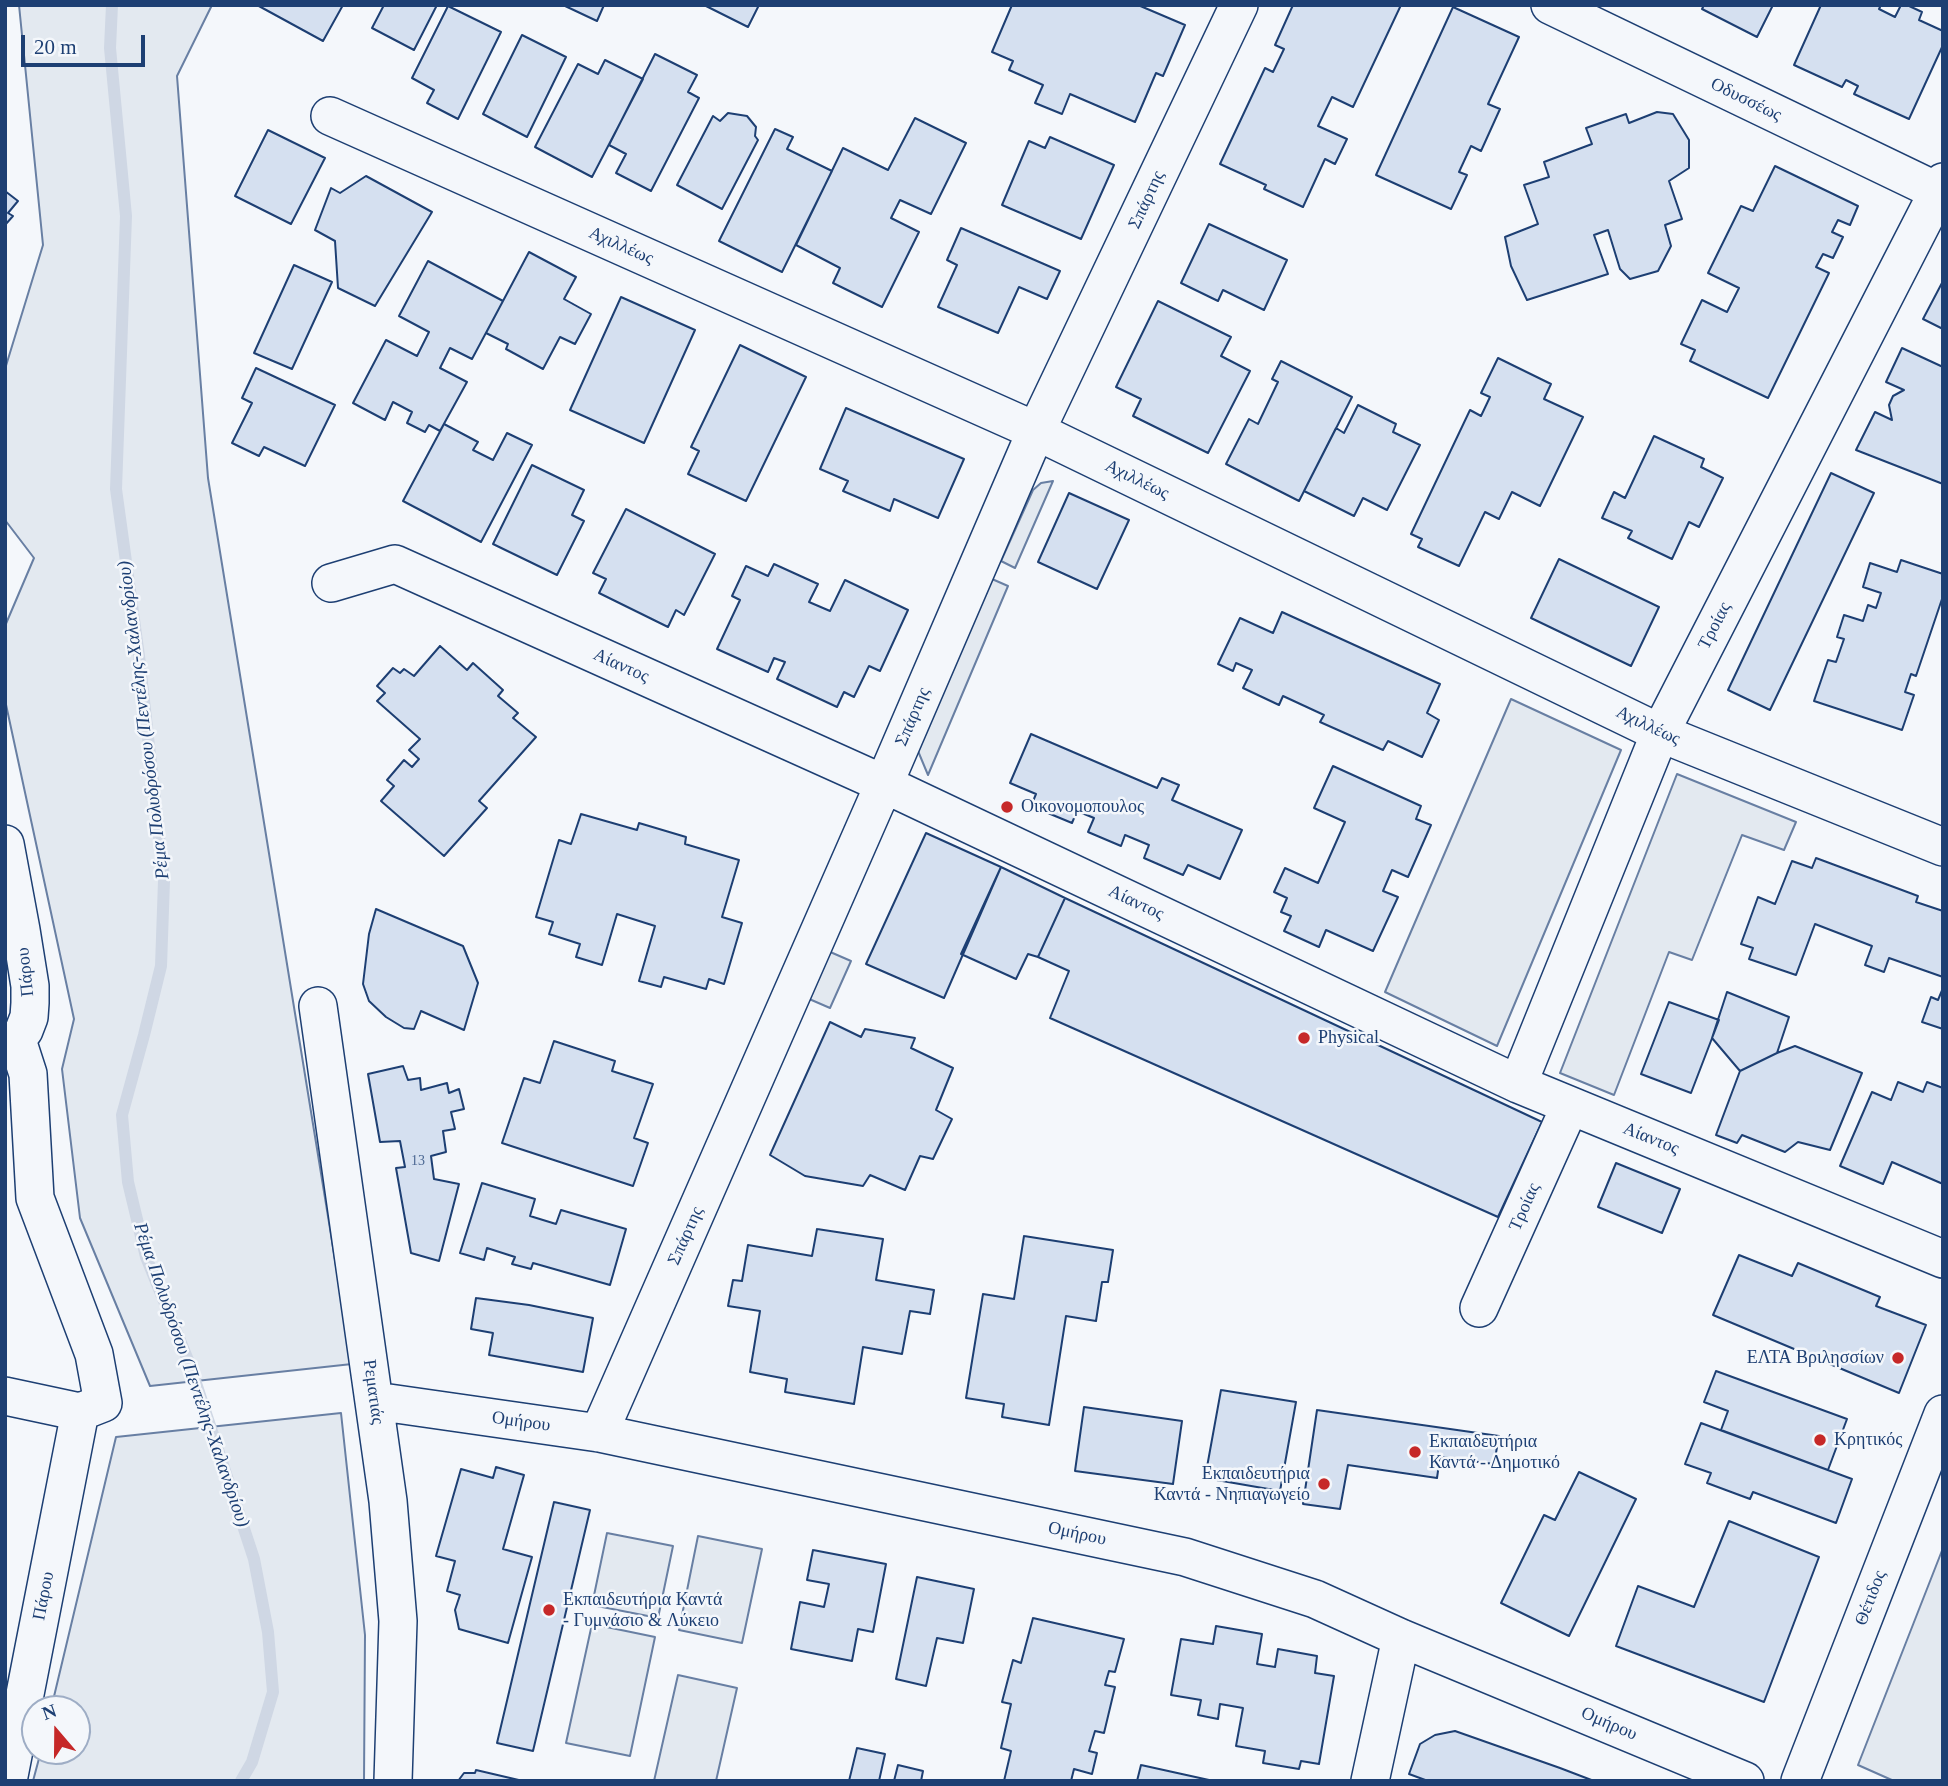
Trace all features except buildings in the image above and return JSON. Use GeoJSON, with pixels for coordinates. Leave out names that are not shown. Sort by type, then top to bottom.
{"type":"FeatureCollection","features":[{"type":"Feature","properties":{"kind":"street","name":"Σπάρτης"},"geometry":{"type":"LineString","coordinates":[[599,1433],[1037,431],[1239,5]]}},
{"type":"Feature","properties":{"kind":"street","name":"Οδυσσέως"},"geometry":{"type":"LineString","coordinates":[[1550,5],[1941,189]]}},
{"type":"Feature","properties":{"kind":"street","name":"Αχιλλέως"},"geometry":{"type":"LineString","coordinates":[[330,116],[1037,431],[1660,733],[1943,846]]}},
{"type":"Feature","properties":{"kind":"street","name":"Τροίας"},"geometry":{"type":"LineString","coordinates":[[1518,1084],[1660,733],[1941,189]]}},
{"type":"Feature","properties":{"kind":"street","name":"Αίαντος"},"geometry":{"type":"LineString","coordinates":[[331,583],[394,564],[884,784],[1518,1084],[1943,1259]]}},
{"type":"Feature","properties":{"kind":"street","name":"Πάρου"},"geometry":{"type":"LineString","coordinates":[[5,844],[30,986],[29,1017],[24,1030],[11,1045]]}},
{"type":"Feature","properties":{"kind":"street","name":"Ρεματιάς"},"geometry":{"type":"LineString","coordinates":[[318,1006],[388,1501],[398,1621],[393,1781]]}},
{"type":"Feature","properties":{"kind":"street"},"geometry":{"type":"LineString","coordinates":[[5,1396],[80,1412],[103,1403],[94,1354],[35,1198],[28,1074],[11,1045]]}},
{"type":"Feature","properties":{"kind":"street","name":"Τροίας"},"geometry":{"type":"LineString","coordinates":[[1479,1308],[1570,1106]]}},
{"type":"Feature","properties":{"kind":"street","name":"Ομήρου"},"geometry":{"type":"LineString","coordinates":[[375,1401],[599,1433],[1185,1557],[1315,1599],[1401,1638],[1745,1781]]}},
{"type":"Feature","properties":{"kind":"street","name":"Πάρου"},"geometry":{"type":"LineString","coordinates":[[8,1781],[80,1412]]}},
{"type":"Feature","properties":{"kind":"street","name":"Θέτιδος"},"geometry":{"type":"LineString","coordinates":[[1800,1781],[1943,1414]]}},
{"type":"Feature","properties":{"kind":"street"},"geometry":{"type":"LineString","coordinates":[[1370,1781],[1401,1638]]}},
{"type":"Feature","properties":{"kind":"shaded area"},"geometry":{"type":"Polygon","coordinates":[[[19,5],[212,5],[177,76],[208,478],[352,1364],[150,1386],[80,1218],[62,1069],[74,1019],[5,700],[5,626],[34,558],[5,520],[5,369],[43,245],[19,5]]]}},
{"type":"Feature","properties":{"kind":"shaded area"},"geometry":{"type":"Polygon","coordinates":[[[1053,481],[1015,568],[1001,561],[1033,490],[1041,483],[1053,481]]]}},
{"type":"Feature","properties":{"kind":"shaded area"},"geometry":{"type":"Polygon","coordinates":[[[992,579],[1008,586],[928,775],[918,751],[919,738],[992,579]]]}},
{"type":"Feature","properties":{"kind":"shaded area"},"geometry":{"type":"Polygon","coordinates":[[[1511,699],[1621,750],[1497,1046],[1385,992],[1511,699]]]}},
{"type":"Feature","properties":{"kind":"shaded area"},"geometry":{"type":"Polygon","coordinates":[[[1677,774],[1796,822],[1784,850],[1742,835],[1692,960],[1669,952],[1614,1095],[1560,1073],[1677,774]]]}},
{"type":"Feature","properties":{"kind":"shaded area"},"geometry":{"type":"Polygon","coordinates":[[[821,948],[851,961],[830,1008],[800,995],[821,948]]]}},
{"type":"Feature","properties":{"kind":"shaded area"},"geometry":{"type":"Polygon","coordinates":[[[341,1413],[365,1635],[364,1781],[33,1781],[37,1765],[91,1765],[91,1695],[54,1695],[116,1437],[341,1413]]]}},
{"type":"Feature","properties":{"kind":"shaded area"},"geometry":{"type":"Polygon","coordinates":[[[607,1533],[673,1546],[658,1618],[592,1605],[607,1533]]]}},
{"type":"Feature","properties":{"kind":"shaded area"},"geometry":{"type":"Polygon","coordinates":[[[698,1536],[762,1549],[742,1643],[679,1630],[698,1536]]]}},
{"type":"Feature","properties":{"kind":"shaded area"},"geometry":{"type":"Polygon","coordinates":[[[1943,1548],[1943,1781],[1894,1781],[1858,1765],[1943,1548]]]}},
{"type":"Feature","properties":{"kind":"shaded area"},"geometry":{"type":"Polygon","coordinates":[[[592,1624],[655,1637],[630,1756],[566,1743],[592,1624]]]}},
{"type":"Feature","properties":{"kind":"shaded area"},"geometry":{"type":"Polygon","coordinates":[[[678,1675],[737,1688],[716,1781],[654,1781],[678,1675]]]}},
{"type":"Feature","properties":{"kind":"waterway","name":"Ρέμα Πολυδρόσου (Πεντέλης-Χαλανδρίου)"},"geometry":{"type":"LineString","coordinates":[[112,5],[110,48],[126,216],[116,489],[139,656],[164,881],[161,966],[122,1115],[128,1182],[146,1257],[190,1365],[254,1559],[268,1632],[273,1692],[252,1762],[241,1781]]}},
{"type":"Feature","properties":{"kind":"place","name":"Οικονομοπουλος"},"geometry":{"type":"Point","coordinates":[1007,807]}},
{"type":"Feature","properties":{"kind":"place","name":"Physical"},"geometry":{"type":"Point","coordinates":[1304,1038]}},
{"type":"Feature","properties":{"kind":"place","name":"ΕΛΤΑ Βριλησσίων"},"geometry":{"type":"Point","coordinates":[1898,1358]}},
{"type":"Feature","properties":{"kind":"place","name":"Κρητικός"},"geometry":{"type":"Point","coordinates":[1820,1440]}},
{"type":"Feature","properties":{"kind":"place","name":"Εκπαιδευτήρια Καντά - Δημοτικό"},"geometry":{"type":"Point","coordinates":[1415,1452]}},
{"type":"Feature","properties":{"kind":"place","name":"Εκπαιδευτήρια Καντά - Νηπιαγωγείο"},"geometry":{"type":"Point","coordinates":[1324,1484]}},
{"type":"Feature","properties":{"kind":"place","name":"Εκπαιδευτήρια Καντά - Γυμνάσιο & Λύκειο"},"geometry":{"type":"Point","coordinates":[549,1610]}}]}
